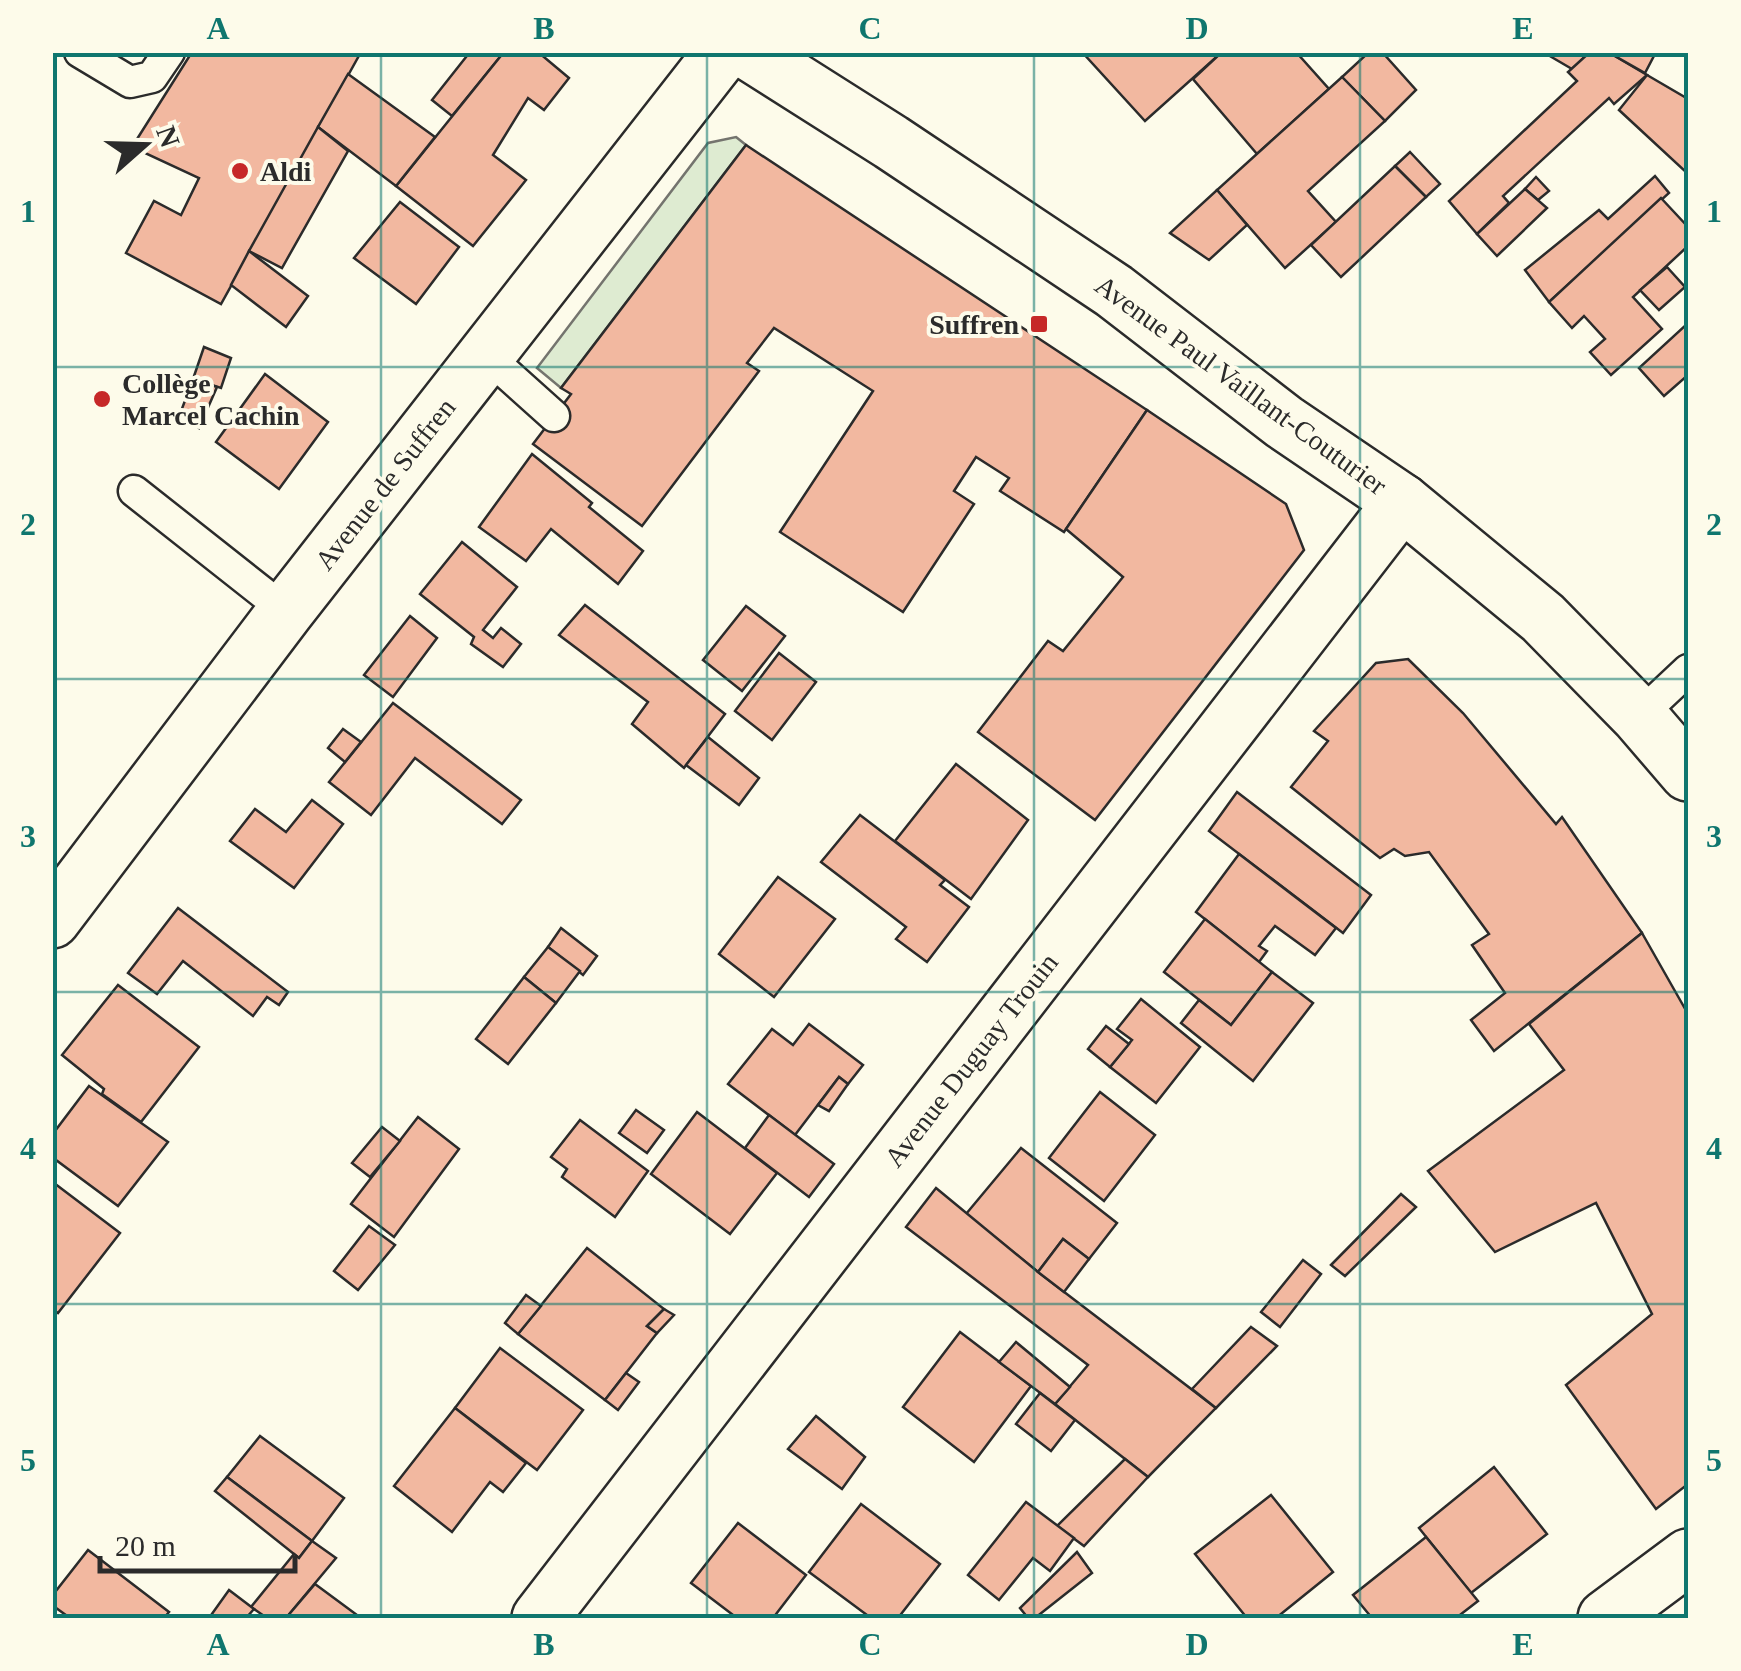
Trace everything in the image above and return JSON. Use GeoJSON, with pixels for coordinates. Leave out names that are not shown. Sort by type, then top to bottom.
{"type":"FeatureCollection","features":[{"type":"Feature","properties":{"kind":"street","name":"Avenue de Suffren"},"geometry":{"type":"LineString","coordinates":[[52,920],[286,612],[723,52]]}},
{"type":"Feature","properties":{"kind":"street","name":"Avenue Paul Vaillant-Couturier"},"geometry":{"type":"LineString","coordinates":[[749,52],[1114,291],[1284,422],[1402,502],[1544,618],[1640,716],[1688,773]]}},
{"type":"Feature","properties":{"kind":"street","name":"Avenue Duguay Trouin"},"geometry":{"type":"LineString","coordinates":[[540,1618],[1402,502]]}},
{"type":"Feature","properties":{"kind":"street"},"geometry":{"type":"LineString","coordinates":[[1606,1618],[1688,1556]]}},
{"type":"Feature","properties":{"kind":"lane"},"geometry":{"type":"LineString","coordinates":[[80,52],[130,82],[152,77],[169,52]]}},
{"type":"Feature","properties":{"kind":"lane"},"geometry":{"type":"LineString","coordinates":[[486,355],[554,416]]}},
{"type":"Feature","properties":{"kind":"lane"},"geometry":{"type":"LineString","coordinates":[[134,491],[286,612]]}},
{"type":"Feature","properties":{"kind":"lane"},"geometry":{"type":"LineString","coordinates":[[1640,716],[1688,670]]}},
{"type":"Feature","properties":{"kind":"green space"},"geometry":{"type":"Polygon","coordinates":[[[736,137],[746,145],[561,388],[537,368],[708,143],[736,137]]]}},
{"type":"Feature","properties":{"kind":"building","name":"Aldi"},"geometry":{"type":"Polygon","coordinates":[[[192,52],[361,52],[221,304],[126,253],[154,201],[181,215],[199,178],[132,147],[192,52]]]}},
{"type":"Feature","properties":{"kind":"building"},"geometry":{"type":"Polygon","coordinates":[[[470,52],[504,52],[452,116],[432,100],[470,52]]]}},
{"type":"Feature","properties":{"kind":"building"},"geometry":{"type":"Polygon","coordinates":[[[504,52],[538,52],[569,78],[544,110],[528,98],[493,155],[526,180],[473,246],[396,186],[504,52]]]}},
{"type":"Feature","properties":{"kind":"building"},"geometry":{"type":"Polygon","coordinates":[[[1082,52],[1222,52],[1145,121],[1082,52]]]}},
{"type":"Feature","properties":{"kind":"building"},"geometry":{"type":"Polygon","coordinates":[[[1222,52],[1296,52],[1329,89],[1257,154],[1193,79],[1222,52]]]}},
{"type":"Feature","properties":{"kind":"building"},"geometry":{"type":"Polygon","coordinates":[[[1369,52],[1382,52],[1416,90],[1385,121],[1342,77],[1369,52]]]}},
{"type":"Feature","properties":{"kind":"building"},"geometry":{"type":"Polygon","coordinates":[[[1543,52],[1590,52],[1572,69],[1543,52]]]}},
{"type":"Feature","properties":{"kind":"building"},"geometry":{"type":"Polygon","coordinates":[[[1590,52],[1608,52],[1647,75],[1614,104],[1609,98],[1503,196],[1509,203],[1477,234],[1449,201],[1577,81],[1568,72],[1590,52]]]}},
{"type":"Feature","properties":{"kind":"building"},"geometry":{"type":"Polygon","coordinates":[[[1608,52],[1656,52],[1645,73],[1608,52]]]}},
{"type":"Feature","properties":{"kind":"building"},"geometry":{"type":"Polygon","coordinates":[[[348,74],[435,137],[396,186],[318,127],[348,74]]]}},
{"type":"Feature","properties":{"kind":"building"},"geometry":{"type":"Polygon","coordinates":[[[1647,75],[1688,99],[1688,174],[1619,110],[1647,75]]]}},
{"type":"Feature","properties":{"kind":"building"},"geometry":{"type":"Polygon","coordinates":[[[1342,77],[1385,121],[1308,191],[1336,222],[1285,268],[1217,190],[1342,77]]]}},
{"type":"Feature","properties":{"kind":"building"},"geometry":{"type":"Polygon","coordinates":[[[318,127],[348,151],[282,268],[249,251],[318,127]]]}},
{"type":"Feature","properties":{"kind":"building"},"geometry":{"type":"Polygon","coordinates":[[[746,145],[1147,410],[1064,532],[1000,491],[1009,478],[976,457],[954,491],[974,504],[903,612],[780,532],[873,391],[774,328],[747,363],[759,371],[642,526],[533,444],[571,394],[561,388],[746,145]]]}},
{"type":"Feature","properties":{"kind":"building"},"geometry":{"type":"Polygon","coordinates":[[[1410,152],[1440,184],[1426,197],[1395,166],[1410,152]]]}},
{"type":"Feature","properties":{"kind":"building"},"geometry":{"type":"Polygon","coordinates":[[[1395,166],[1426,197],[1341,277],[1311,245],[1395,166]]]}},
{"type":"Feature","properties":{"kind":"building"},"geometry":{"type":"Polygon","coordinates":[[[1655,176],[1669,193],[1549,302],[1525,270],[1599,210],[1608,219],[1655,176]]]}},
{"type":"Feature","properties":{"kind":"building"},"geometry":{"type":"Polygon","coordinates":[[[1536,177],[1549,191],[1538,200],[1525,189],[1536,177]]]}},
{"type":"Feature","properties":{"kind":"building"},"geometry":{"type":"Polygon","coordinates":[[[1525,189],[1547,208],[1497,256],[1477,234],[1525,189]]]}},
{"type":"Feature","properties":{"kind":"building"},"geometry":{"type":"Polygon","coordinates":[[[1217,190],[1247,225],[1209,260],[1170,233],[1217,190]]]}},
{"type":"Feature","properties":{"kind":"building"},"geometry":{"type":"Polygon","coordinates":[[[1661,198],[1688,227],[1688,246],[1633,297],[1662,329],[1611,375],[1590,352],[1605,339],[1584,316],[1572,328],[1549,302],[1661,198]]]}},
{"type":"Feature","properties":{"kind":"building"},"geometry":{"type":"Polygon","coordinates":[[[400,202],[459,247],[416,304],[354,258],[400,202]]]}},
{"type":"Feature","properties":{"kind":"building"},"geometry":{"type":"Polygon","coordinates":[[[249,251],[308,296],[286,327],[231,285],[249,251]]]}},
{"type":"Feature","properties":{"kind":"building"},"geometry":{"type":"Polygon","coordinates":[[[1667,267],[1685,287],[1659,310],[1640,290],[1667,267]]]}},
{"type":"Feature","properties":{"kind":"building"},"geometry":{"type":"Polygon","coordinates":[[[1688,323],[1688,375],[1664,396],[1639,368],[1688,323]]]}},
{"type":"Feature","properties":{"kind":"building"},"geometry":{"type":"Polygon","coordinates":[[[204,347],[231,358],[221,388],[193,379],[204,347]]]}},
{"type":"Feature","properties":{"kind":"building"},"geometry":{"type":"Polygon","coordinates":[[[265,374],[328,422],[279,489],[216,442],[265,374]]]}},
{"type":"Feature","properties":{"kind":"building"},"geometry":{"type":"Polygon","coordinates":[[[193,379],[217,387],[199,428],[180,414],[193,379]]]}},
{"type":"Feature","properties":{"kind":"building"},"geometry":{"type":"Polygon","coordinates":[[[1147,410],[1286,504],[1304,550],[1095,820],[978,732],[1048,641],[1063,651],[1123,577],[1066,529],[1147,410]]]}},
{"type":"Feature","properties":{"kind":"building"},"geometry":{"type":"Polygon","coordinates":[[[532,454],[643,551],[618,584],[551,529],[526,561],[479,527],[532,454]]]}},
{"type":"Feature","properties":{"kind":"building"},"geometry":{"type":"Polygon","coordinates":[[[462,542],[517,587],[483,630],[493,638],[501,628],[521,644],[503,667],[471,644],[474,637],[420,594],[462,542]]]}},
{"type":"Feature","properties":{"kind":"building"},"geometry":{"type":"Polygon","coordinates":[[[585,605],[725,714],[684,768],[632,724],[648,702],[559,635],[585,605]]]}},
{"type":"Feature","properties":{"kind":"building"},"geometry":{"type":"Polygon","coordinates":[[[746,606],[785,636],[742,691],[703,660],[746,606]]]}},
{"type":"Feature","properties":{"kind":"building"},"geometry":{"type":"Polygon","coordinates":[[[410,616],[437,638],[393,697],[364,675],[410,616]]]}},
{"type":"Feature","properties":{"kind":"building"},"geometry":{"type":"Polygon","coordinates":[[[779,653],[816,682],[772,740],[735,711],[779,653]]]}},
{"type":"Feature","properties":{"kind":"building"},"geometry":{"type":"Polygon","coordinates":[[[1408,659],[1463,713],[1556,824],[1562,817],[1642,933],[1494,1051],[1471,1020],[1505,993],[1472,945],[1489,934],[1429,852],[1405,856],[1394,849],[1380,858],[1291,787],[1328,741],[1314,731],[1376,663],[1408,659]]]}},
{"type":"Feature","properties":{"kind":"building"},"geometry":{"type":"Polygon","coordinates":[[[393,703],[521,800],[502,824],[415,758],[371,815],[329,782],[393,703]]]}},
{"type":"Feature","properties":{"kind":"building"},"geometry":{"type":"Polygon","coordinates":[[[343,729],[361,742],[345,762],[328,748],[343,729]]]}},
{"type":"Feature","properties":{"kind":"building"},"geometry":{"type":"Polygon","coordinates":[[[708,737],[759,778],[739,805],[686,765],[708,737]]]}},
{"type":"Feature","properties":{"kind":"building"},"geometry":{"type":"Polygon","coordinates":[[[956,764],[1028,820],[971,899],[895,841],[956,764]]]}},
{"type":"Feature","properties":{"kind":"building"},"geometry":{"type":"Polygon","coordinates":[[[1237,792],[1371,895],[1343,933],[1209,831],[1237,792]]]}},
{"type":"Feature","properties":{"kind":"building"},"geometry":{"type":"Polygon","coordinates":[[[312,800],[343,824],[294,888],[230,841],[255,809],[286,832],[312,800]]]}},
{"type":"Feature","properties":{"kind":"building"},"geometry":{"type":"Polygon","coordinates":[[[860,815],[945,880],[940,885],[969,907],[927,962],[896,939],[906,927],[821,862],[860,815]]]}},
{"type":"Feature","properties":{"kind":"building"},"geometry":{"type":"Polygon","coordinates":[[[1239,854],[1336,928],[1315,955],[1275,926],[1259,946],[1267,951],[1259,962],[1196,912],[1239,854]]]}},
{"type":"Feature","properties":{"kind":"building"},"geometry":{"type":"Polygon","coordinates":[[[778,877],[835,919],[774,997],[719,954],[778,877]]]}},
{"type":"Feature","properties":{"kind":"building"},"geometry":{"type":"Polygon","coordinates":[[[178,908],[288,992],[279,1005],[267,997],[253,1016],[183,961],[157,994],[128,973],[178,908]]]}},
{"type":"Feature","properties":{"kind":"building"},"geometry":{"type":"Polygon","coordinates":[[[1205,919],[1272,972],[1231,1025],[1164,972],[1205,919]]]}},
{"type":"Feature","properties":{"kind":"building"},"geometry":{"type":"Polygon","coordinates":[[[561,928],[597,956],[583,975],[548,947],[561,928]]]}},
{"type":"Feature","properties":{"kind":"building"},"geometry":{"type":"Polygon","coordinates":[[[1642,933],[1688,1014],[1688,1484],[1656,1509],[1566,1385],[1652,1314],[1596,1203],[1495,1252],[1428,1171],[1564,1070],[1529,1024],[1642,933]]]}},
{"type":"Feature","properties":{"kind":"building"},"geometry":{"type":"Polygon","coordinates":[[[548,947],[580,971],[556,1003],[524,977],[548,947]]]}},
{"type":"Feature","properties":{"kind":"building"},"geometry":{"type":"Polygon","coordinates":[[[1272,972],[1313,1003],[1253,1081],[1181,1023],[1199,1000],[1231,1025],[1272,972]]]}},
{"type":"Feature","properties":{"kind":"building"},"geometry":{"type":"Polygon","coordinates":[[[524,977],[556,1003],[508,1064],[476,1039],[524,977]]]}},
{"type":"Feature","properties":{"kind":"building"},"geometry":{"type":"Polygon","coordinates":[[[118,985],[199,1047],[141,1122],[102,1094],[104,1089],[62,1055],[118,985]]]}},
{"type":"Feature","properties":{"kind":"building"},"geometry":{"type":"Polygon","coordinates":[[[1141,999],[1200,1047],[1156,1103],[1110,1067],[1132,1040],[1117,1029],[1141,999]]]}},
{"type":"Feature","properties":{"kind":"building"},"geometry":{"type":"Polygon","coordinates":[[[809,1024],[863,1065],[848,1084],[839,1077],[795,1135],[728,1084],[772,1029],[793,1045],[809,1024]]]}},
{"type":"Feature","properties":{"kind":"building"},"geometry":{"type":"Polygon","coordinates":[[[1106,1026],[1129,1044],[1110,1067],[1088,1049],[1106,1026]]]}},
{"type":"Feature","properties":{"kind":"building"},"geometry":{"type":"Polygon","coordinates":[[[839,1077],[848,1084],[829,1111],[818,1105],[839,1077]]]}},
{"type":"Feature","properties":{"kind":"building"},"geometry":{"type":"Polygon","coordinates":[[[89,1086],[168,1142],[118,1206],[52,1157],[52,1135],[89,1086]]]}},
{"type":"Feature","properties":{"kind":"building"},"geometry":{"type":"Polygon","coordinates":[[[1100,1092],[1155,1135],[1104,1201],[1049,1158],[1100,1092]]]}},
{"type":"Feature","properties":{"kind":"building"},"geometry":{"type":"Polygon","coordinates":[[[636,1110],[664,1130],[647,1153],[619,1133],[636,1110]]]}},
{"type":"Feature","properties":{"kind":"building"},"geometry":{"type":"Polygon","coordinates":[[[697,1112],[777,1173],[730,1234],[651,1174],[697,1112]]]}},
{"type":"Feature","properties":{"kind":"building"},"geometry":{"type":"Polygon","coordinates":[[[769,1115],[834,1164],[809,1197],[745,1148],[769,1115]]]}},
{"type":"Feature","properties":{"kind":"building"},"geometry":{"type":"Polygon","coordinates":[[[418,1117],[459,1149],[394,1237],[351,1204],[418,1117]]]}},
{"type":"Feature","properties":{"kind":"building"},"geometry":{"type":"Polygon","coordinates":[[[580,1120],[648,1171],[615,1217],[562,1177],[567,1169],[551,1157],[580,1120]]]}},
{"type":"Feature","properties":{"kind":"building"},"geometry":{"type":"Polygon","coordinates":[[[382,1127],[400,1141],[370,1177],[352,1163],[382,1127]]]}},
{"type":"Feature","properties":{"kind":"building"},"geometry":{"type":"Polygon","coordinates":[[[1021,1148],[1117,1223],[1089,1259],[1063,1239],[1038,1272],[966,1214],[1021,1148]]]}},
{"type":"Feature","properties":{"kind":"building"},"geometry":{"type":"Polygon","coordinates":[[[54,1183],[120,1233],[58,1313],[52,1309],[54,1183]]]}},
{"type":"Feature","properties":{"kind":"building"},"geometry":{"type":"Polygon","coordinates":[[[936,1188],[1038,1272],[1216,1408],[1148,1477],[1055,1404],[1088,1365],[906,1227],[936,1188]]]}},
{"type":"Feature","properties":{"kind":"building"},"geometry":{"type":"Polygon","coordinates":[[[1401,1194],[1416,1207],[1345,1276],[1331,1265],[1401,1194]]]}},
{"type":"Feature","properties":{"kind":"building"},"geometry":{"type":"Polygon","coordinates":[[[369,1226],[395,1245],[358,1290],[334,1271],[369,1226]]]}},
{"type":"Feature","properties":{"kind":"building"},"geometry":{"type":"Polygon","coordinates":[[[1063,1239],[1089,1259],[1064,1292],[1038,1272],[1063,1239]]]}},
{"type":"Feature","properties":{"kind":"building"},"geometry":{"type":"Polygon","coordinates":[[[587,1248],[664,1309],[647,1326],[657,1333],[605,1400],[518,1334],[587,1248]]]}},
{"type":"Feature","properties":{"kind":"building"},"geometry":{"type":"Polygon","coordinates":[[[1303,1260],[1321,1274],[1280,1327],[1261,1312],[1303,1260]]]}},
{"type":"Feature","properties":{"kind":"building"},"geometry":{"type":"Polygon","coordinates":[[[526,1295],[541,1306],[518,1334],[505,1323],[526,1295]]]}},
{"type":"Feature","properties":{"kind":"building"},"geometry":{"type":"Polygon","coordinates":[[[664,1309],[674,1315],[657,1333],[647,1326],[664,1309]]]}},
{"type":"Feature","properties":{"kind":"building"},"geometry":{"type":"Polygon","coordinates":[[[1251,1327],[1277,1346],[1216,1408],[1192,1389],[1251,1327]]]}},
{"type":"Feature","properties":{"kind":"building"},"geometry":{"type":"Polygon","coordinates":[[[960,1332],[1031,1386],[974,1462],[903,1407],[960,1332]]]}},
{"type":"Feature","properties":{"kind":"building"},"geometry":{"type":"Polygon","coordinates":[[[1016,1342],[1070,1387],[1055,1404],[999,1362],[1016,1342]]]}},
{"type":"Feature","properties":{"kind":"building"},"geometry":{"type":"Polygon","coordinates":[[[500,1348],[583,1410],[537,1470],[455,1408],[500,1348]]]}},
{"type":"Feature","properties":{"kind":"building"},"geometry":{"type":"Polygon","coordinates":[[[626,1373],[639,1382],[618,1410],[605,1400],[626,1373]]]}},
{"type":"Feature","properties":{"kind":"building"},"geometry":{"type":"Polygon","coordinates":[[[1040,1393],[1075,1420],[1051,1451],[1016,1424],[1040,1393]]]}},
{"type":"Feature","properties":{"kind":"building"},"geometry":{"type":"Polygon","coordinates":[[[455,1408],[526,1463],[503,1492],[490,1482],[452,1532],[394,1486],[455,1408]]]}},
{"type":"Feature","properties":{"kind":"building"},"geometry":{"type":"Polygon","coordinates":[[[816,1416],[865,1457],[842,1489],[788,1449],[816,1416]]]}},
{"type":"Feature","properties":{"kind":"building"},"geometry":{"type":"Polygon","coordinates":[[[260,1436],[344,1498],[312,1541],[227,1477],[260,1436]]]}},
{"type":"Feature","properties":{"kind":"building"},"geometry":{"type":"Polygon","coordinates":[[[1125,1459],[1148,1477],[1084,1546],[1057,1526],[1125,1459]]]}},
{"type":"Feature","properties":{"kind":"building"},"geometry":{"type":"Polygon","coordinates":[[[1494,1467],[1547,1534],[1471,1593],[1419,1528],[1494,1467]]]}},
{"type":"Feature","properties":{"kind":"building"},"geometry":{"type":"Polygon","coordinates":[[[227,1477],[312,1541],[299,1558],[215,1491],[227,1477]]]}},
{"type":"Feature","properties":{"kind":"building"},"geometry":{"type":"Polygon","coordinates":[[[1271,1495],[1333,1572],[1276,1618],[1247,1618],[1195,1554],[1271,1495]]]}},
{"type":"Feature","properties":{"kind":"building"},"geometry":{"type":"Polygon","coordinates":[[[1026,1502],[1074,1538],[1050,1571],[1033,1558],[999,1600],[968,1575],[1026,1502]]]}},
{"type":"Feature","properties":{"kind":"building"},"geometry":{"type":"Polygon","coordinates":[[[861,1504],[940,1564],[898,1618],[871,1618],[809,1572],[861,1504]]]}},
{"type":"Feature","properties":{"kind":"building"},"geometry":{"type":"Polygon","coordinates":[[[738,1523],[806,1575],[773,1618],[737,1618],[691,1583],[738,1523]]]}},
{"type":"Feature","properties":{"kind":"building"},"geometry":{"type":"Polygon","coordinates":[[[1426,1537],[1478,1601],[1456,1618],[1372,1618],[1353,1595],[1426,1537]]]}},
{"type":"Feature","properties":{"kind":"building"},"geometry":{"type":"Polygon","coordinates":[[[312,1541],[336,1558],[286,1618],[267,1618],[251,1607],[294,1554],[299,1558],[312,1541]]]}},
{"type":"Feature","properties":{"kind":"building"},"geometry":{"type":"Polygon","coordinates":[[[88,1550],[169,1612],[164,1618],[70,1618],[52,1605],[52,1596],[88,1550]]]}},
{"type":"Feature","properties":{"kind":"building"},"geometry":{"type":"Polygon","coordinates":[[[1077,1552],[1092,1573],[1035,1618],[1028,1618],[1020,1608],[1077,1552]]]}},
{"type":"Feature","properties":{"kind":"building"},"geometry":{"type":"Polygon","coordinates":[[[315,1584],[361,1618],[286,1618],[315,1584]]]}},
{"type":"Feature","properties":{"kind":"building"},"geometry":{"type":"Polygon","coordinates":[[[229,1590],[254,1609],[246,1618],[209,1618],[229,1590]]]}},
{"type":"Feature","properties":{"kind":"place","name":"Aldi"},"geometry":{"type":"Point","coordinates":[240,171]}},
{"type":"Feature","properties":{"kind":"place","name":"Suffren"},"geometry":{"type":"Point","coordinates":[1039,324]}},
{"type":"Feature","properties":{"kind":"place","name":"Collège Marcel Cachin"},"geometry":{"type":"Point","coordinates":[102,399]}}]}
